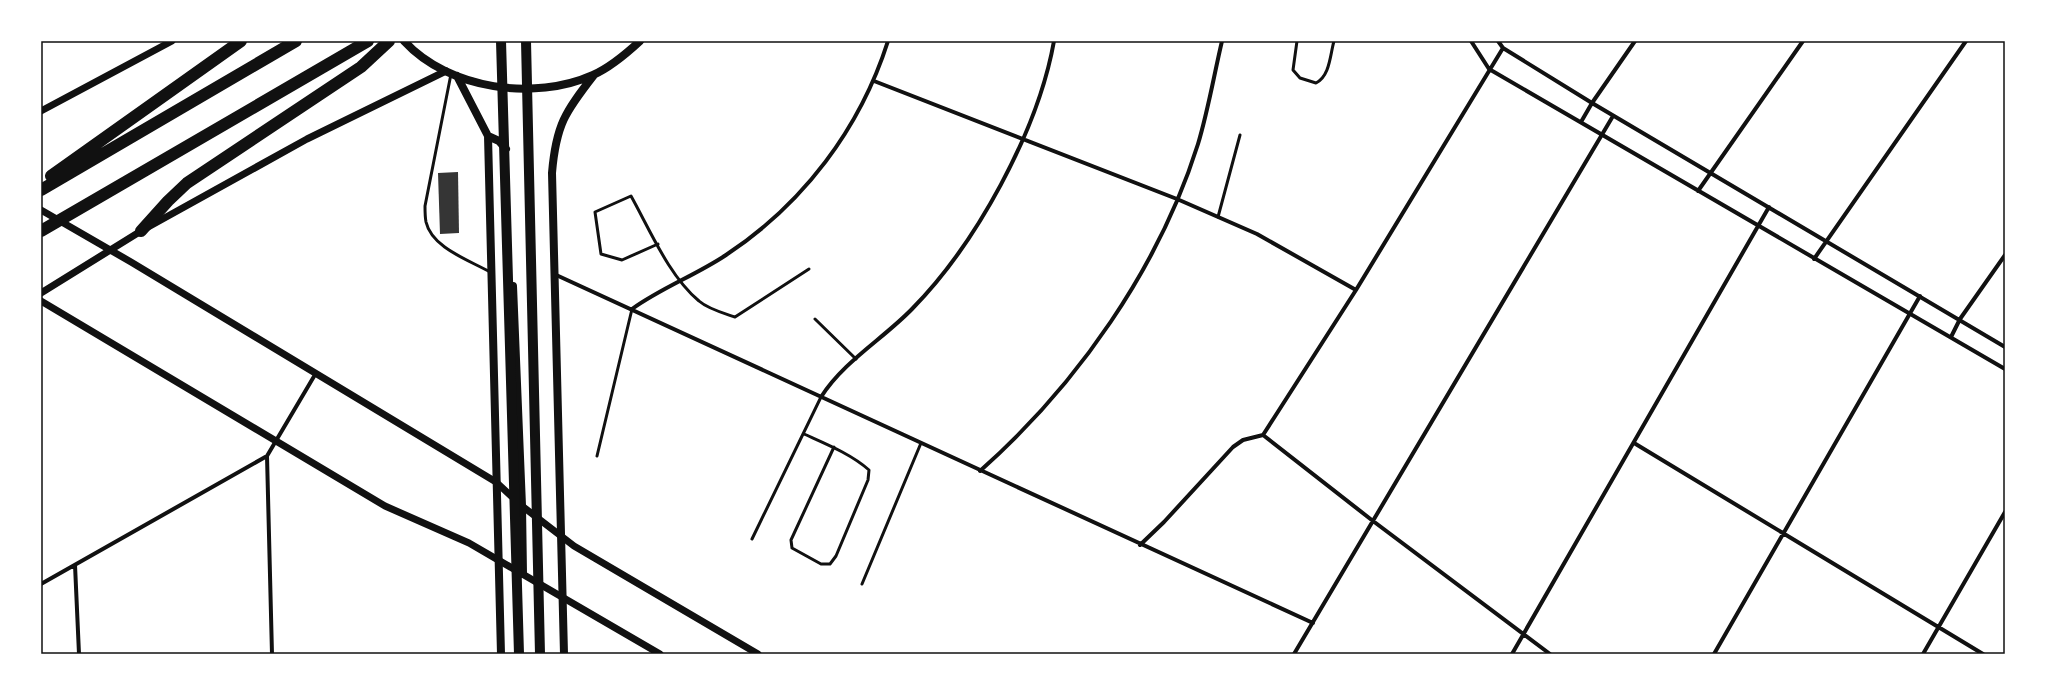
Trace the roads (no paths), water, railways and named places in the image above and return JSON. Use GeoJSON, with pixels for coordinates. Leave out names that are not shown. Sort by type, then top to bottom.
{"type":"FeatureCollection","features":[{"type":"Feature","properties":{"kind":"highway"},"geometry":{"type":"LineString","coordinates":[[41,183],[241,41]]}},
{"type":"Feature","properties":{"kind":"highway"},"geometry":{"type":"LineString","coordinates":[[41,190],[296,41]]}},
{"type":"Feature","properties":{"kind":"highway"},"geometry":{"type":"LineString","coordinates":[[41,231],[368,41]]}},
{"type":"Feature","properties":{"kind":"highway"},"geometry":{"type":"LineString","coordinates":[[141,231],[168,201],[187,183],[361,67],[389,41]]}},
{"type":"Feature","properties":{"kind":"main road"},"geometry":{"type":"LineString","coordinates":[[501,41],[519,654]]}},
{"type":"Feature","properties":{"kind":"main road"},"geometry":{"type":"LineString","coordinates":[[526,41],[540,654]]}},
{"type":"Feature","properties":{"kind":"main road"},"geometry":{"type":"LineString","coordinates":[[406,42],[426,59],[451,73],[491,86],[526,90],[561,86],[594,75],[624,57],[640,41]]}},
{"type":"Feature","properties":{"kind":"main road"},"geometry":{"type":"LineString","coordinates":[[451,73],[488,136],[501,654]]}},
{"type":"Feature","properties":{"kind":"main road"},"geometry":{"type":"LineString","coordinates":[[564,654],[552,173],[554,148],[560,127],[568,109],[594,75]]}},
{"type":"Feature","properties":{"kind":"main road"},"geometry":{"type":"LineString","coordinates":[[488,136],[505,146],[508,153],[522,506],[523,574]]}},
{"type":"Feature","properties":{"kind":"street"},"geometry":{"type":"LineString","coordinates":[[41,110],[172,41]]}},
{"type":"Feature","properties":{"kind":"street"},"geometry":{"type":"LineString","coordinates":[[632,309],[652,295],[726,255],[748,239],[797,196],[815,177],[829,158],[855,117],[874,81],[888,41]]}},
{"type":"Feature","properties":{"kind":"street"},"geometry":{"type":"LineString","coordinates":[[821,397],[830,383],[842,370],[902,319],[939,278],[985,210],[1023,138],[1039,95],[1054,41]]}},
{"type":"Feature","properties":{"kind":"street"},"geometry":{"type":"LineString","coordinates":[[980,471],[1004,450],[1058,391],[1086,357],[1114,317],[1135,282],[1177,200],[1198,144],[1222,41]]}},
{"type":"Feature","properties":{"kind":"street"},"geometry":{"type":"LineString","coordinates":[[1498,41],[1503,48],[1613,116],[1960,319],[2005,347]]}},
{"type":"Feature","properties":{"kind":"street"},"geometry":{"type":"LineString","coordinates":[[1581,122],[1592,103],[1635,41]]}},
{"type":"Feature","properties":{"kind":"street"},"geometry":{"type":"LineString","coordinates":[[1698,191],[1803,41]]}},
{"type":"Feature","properties":{"kind":"street"},"geometry":{"type":"LineString","coordinates":[[1814,259],[1966,41]]}},
{"type":"Feature","properties":{"kind":"street"},"geometry":{"type":"LineString","coordinates":[[1472,42],[1489,69],[1910,315],[1951,337],[2005,370]]}},
{"type":"Feature","properties":{"kind":"street"},"geometry":{"type":"LineString","coordinates":[[1140,545],[1164,522],[1233,447],[1243,440],[1263,435],[1356,290],[1503,48]]}},
{"type":"Feature","properties":{"kind":"street"},"geometry":{"type":"LineString","coordinates":[[41,293],[141,231],[307,139],[451,73]]}},
{"type":"Feature","properties":{"kind":"street"},"geometry":{"type":"LineString","coordinates":[[874,81],[1023,138],[1177,200],[1276,244],[1356,290]]}},
{"type":"Feature","properties":{"kind":"street"},"geometry":{"type":"LineString","coordinates":[[1294,654],[1613,116]]}},
{"type":"Feature","properties":{"kind":"street"},"geometry":{"type":"LineString","coordinates":[[1512,654],[1757,226],[1769,208]]}},
{"type":"Feature","properties":{"kind":"street"},"geometry":{"type":"LineString","coordinates":[[41,210],[496,482],[522,506],[560,537],[758,654]]}},
{"type":"Feature","properties":{"kind":"street"},"geometry":{"type":"LineString","coordinates":[[1951,337],[1960,319],[2005,255]]}},
{"type":"Feature","properties":{"kind":"street"},"geometry":{"type":"LineString","coordinates":[[554,274],[1140,545],[1313,622]]}},
{"type":"Feature","properties":{"kind":"street"},"geometry":{"type":"LineString","coordinates":[[1714,654],[1920,296]]}},
{"type":"Feature","properties":{"kind":"street"},"geometry":{"type":"LineString","coordinates":[[41,301],[385,506],[469,543],[660,654]]}},
{"type":"Feature","properties":{"kind":"street"},"geometry":{"type":"LineString","coordinates":[[272,654],[267,456],[316,373]]}},
{"type":"Feature","properties":{"kind":"street"},"geometry":{"type":"LineString","coordinates":[[1263,435],[1373,521],[1550,654]]}},
{"type":"Feature","properties":{"kind":"street"},"geometry":{"type":"LineString","coordinates":[[1634,443],[1983,654]]}},
{"type":"Feature","properties":{"kind":"street"},"geometry":{"type":"LineString","coordinates":[[41,584],[267,456]]}},
{"type":"Feature","properties":{"kind":"street"},"geometry":{"type":"LineString","coordinates":[[1923,654],[2005,512]]}},
{"type":"Feature","properties":{"kind":"street"},"geometry":{"type":"LineString","coordinates":[[75,565],[79,654]]}},
{"type":"Feature","properties":{"kind":"lane"},"geometry":{"type":"LineString","coordinates":[[1296,41],[1293,70],[1300,78],[1316,83],[1322,80],[1326,73],[1334,41]]}},
{"type":"Feature","properties":{"kind":"lane"},"geometry":{"type":"LineString","coordinates":[[451,73],[425,206],[426,222],[432,236],[444,246],[492,273]]}},
{"type":"Feature","properties":{"kind":"lane"},"geometry":{"type":"LineString","coordinates":[[1218,218],[1240,135]]}},
{"type":"Feature","properties":{"kind":"lane"},"geometry":{"type":"LineString","coordinates":[[658,244],[622,260],[601,254],[595,212],[631,196],[679,281],[699,301],[718,311],[735,317],[809,269]]}},
{"type":"Feature","properties":{"kind":"lane"},"geometry":{"type":"LineString","coordinates":[[597,456],[632,309]]}},
{"type":"Feature","properties":{"kind":"lane"},"geometry":{"type":"LineString","coordinates":[[814,319],[856,359]]}},
{"type":"Feature","properties":{"kind":"lane"},"geometry":{"type":"LineString","coordinates":[[752,539],[821,397]]}},
{"type":"Feature","properties":{"kind":"lane"},"geometry":{"type":"LineString","coordinates":[[804,434],[834,448],[862,463],[869,470],[868,480],[836,556],[830,564],[821,564],[792,548],[791,540],[834,448]]}},
{"type":"Feature","properties":{"kind":"lane"},"geometry":{"type":"LineString","coordinates":[[862,584],[921,443]]}}]}
